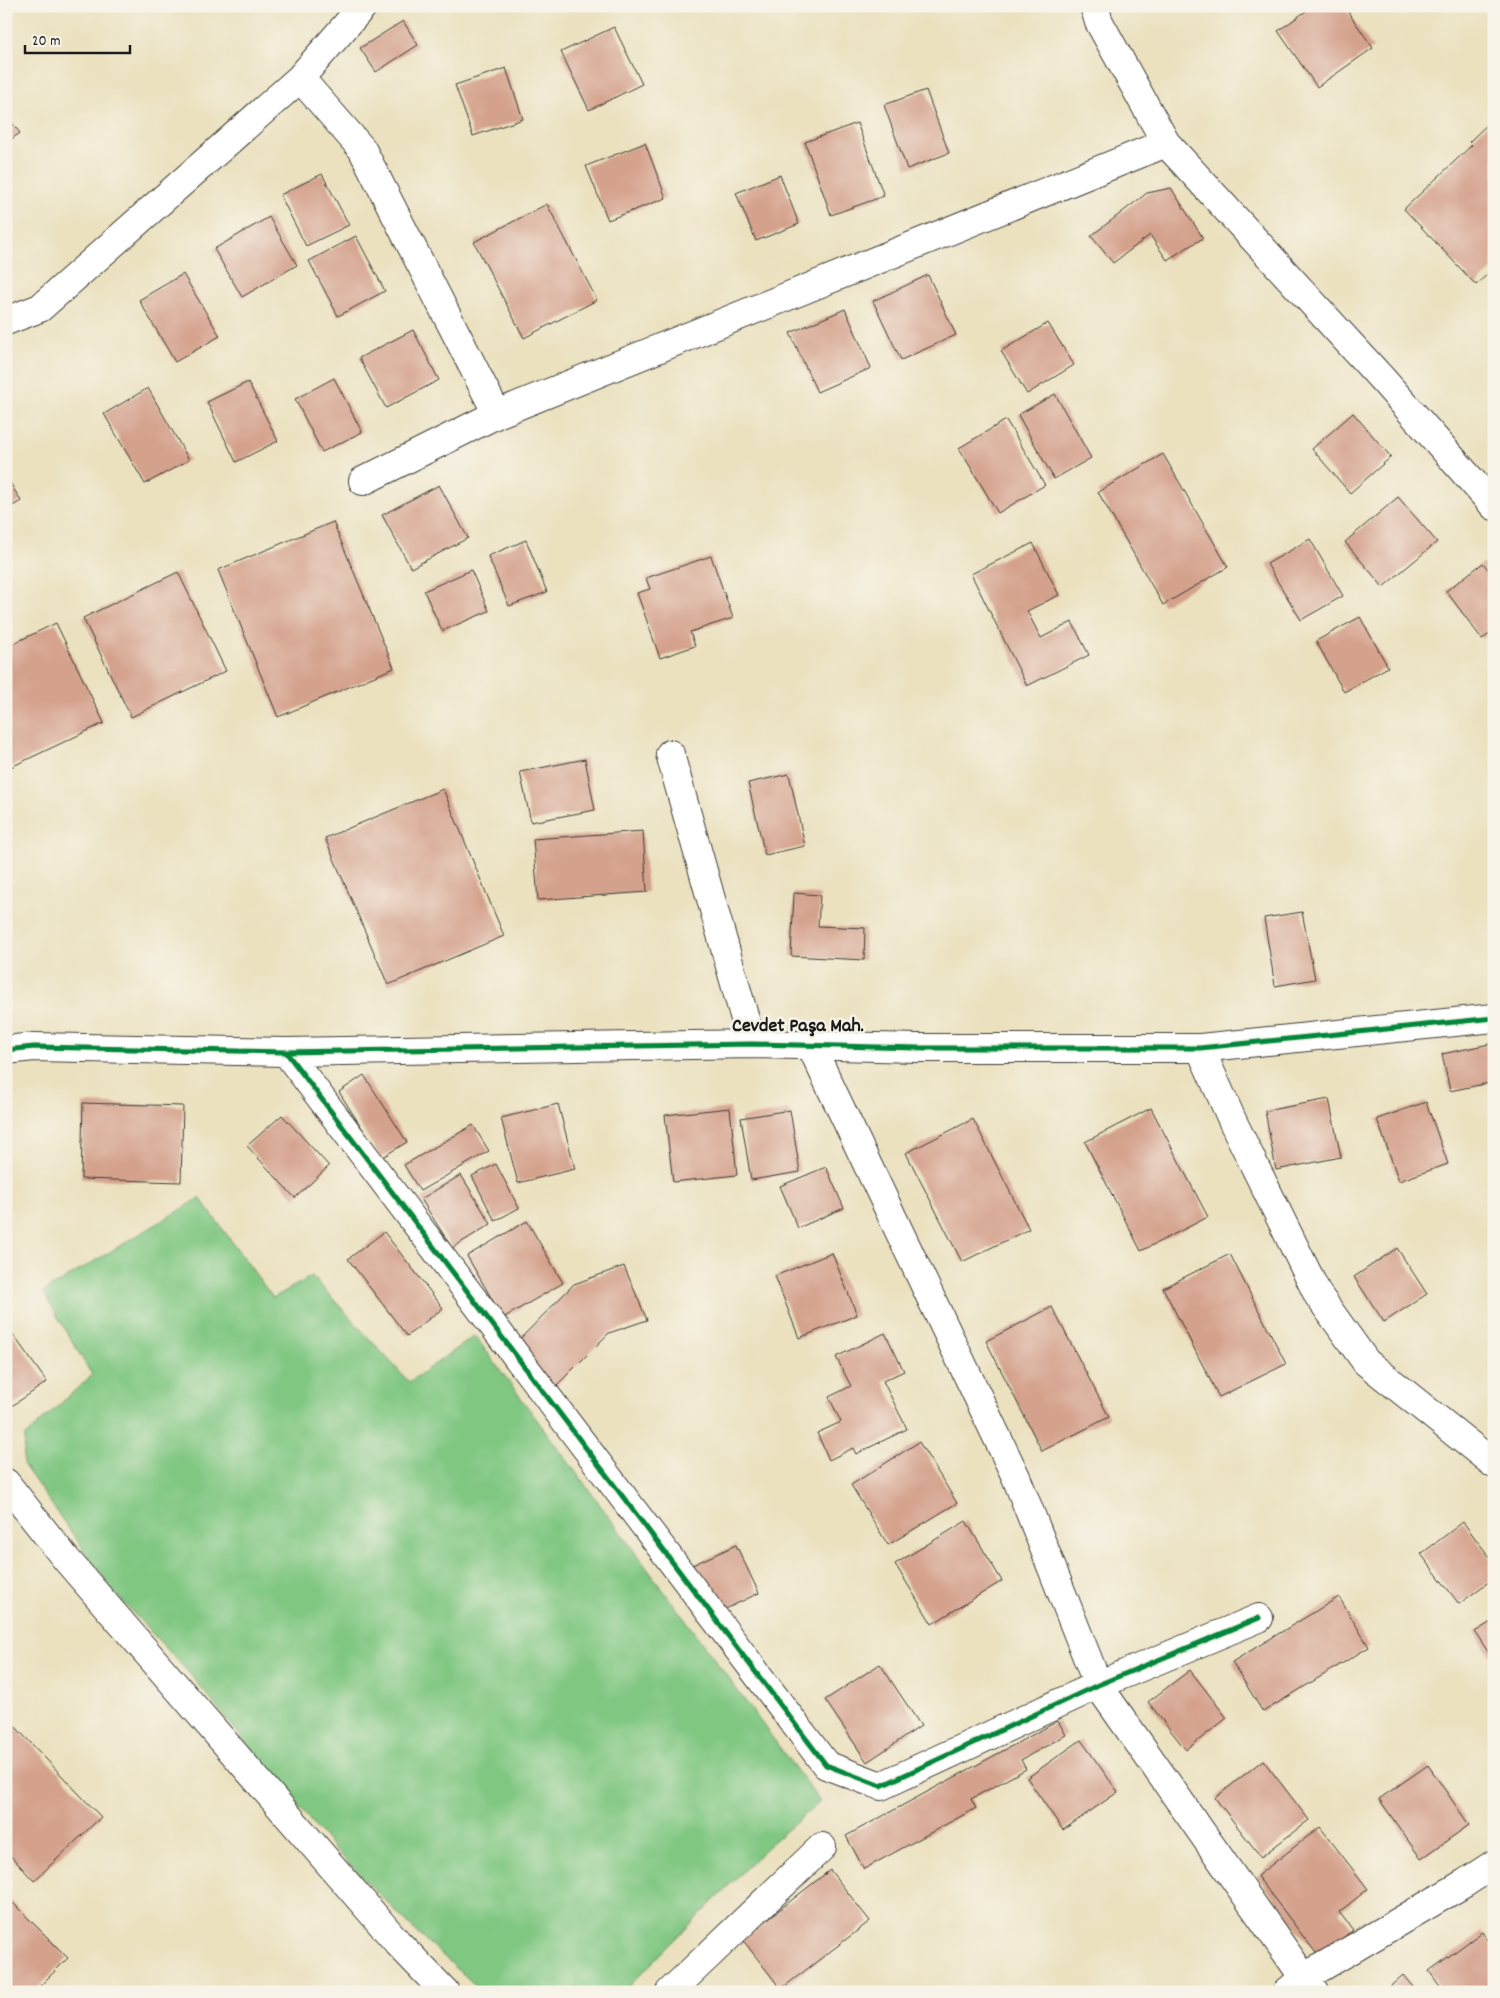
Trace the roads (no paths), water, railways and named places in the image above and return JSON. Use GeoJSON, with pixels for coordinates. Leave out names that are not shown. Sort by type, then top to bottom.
{"type":"FeatureCollection","features":[{"type":"Feature","properties":{"kind":"street"},"geometry":{"type":"LineString","coordinates":[[6,321],[40,308],[300,78],[363,6]]}},
{"type":"Feature","properties":{"kind":"street"},"geometry":{"type":"LineString","coordinates":[[1094,6],[1099,22],[1166,143],[1376,373],[1494,506]]}},
{"type":"Feature","properties":{"kind":"street"},"geometry":{"type":"LineString","coordinates":[[300,78],[362,149],[497,414]]}},
{"type":"Feature","properties":{"kind":"street"},"geometry":{"type":"LineString","coordinates":[[363,481],[497,414],[1166,143]]}},
{"type":"Feature","properties":{"kind":"street"},"geometry":{"type":"LineString","coordinates":[[670,754],[752,1044]]}},
{"type":"Feature","properties":{"kind":"street"},"geometry":{"type":"LineString","coordinates":[[6,1050],[34,1047],[286,1052],[752,1044],[917,1048],[1200,1048],[1494,1018]]}},
{"type":"Feature","properties":{"kind":"street"},"geometry":{"type":"LineString","coordinates":[[812,1046],[1016,1477],[1098,1686],[1301,1987],[1494,1864]]}},
{"type":"Feature","properties":{"kind":"street"},"geometry":{"type":"LineString","coordinates":[[1200,1048],[1233,1122],[1318,1295],[1366,1362],[1494,1464]]}},
{"type":"Feature","properties":{"kind":"street"},"geometry":{"type":"LineString","coordinates":[[286,1052],[826,1765],[881,1786],[1098,1686],[1259,1618]]}},
{"type":"Feature","properties":{"kind":"street"},"geometry":{"type":"LineString","coordinates":[[6,1483],[66,1559],[398,1942],[445,1992]]}},
{"type":"Feature","properties":{"kind":"street"},"geometry":{"type":"LineString","coordinates":[[670,1992],[822,1847]]}},
{"type":"Feature","properties":{"kind":"district","name":"Cevdet Paşa Mah."},"geometry":{"type":"Point","coordinates":[798,1027]}}]}
